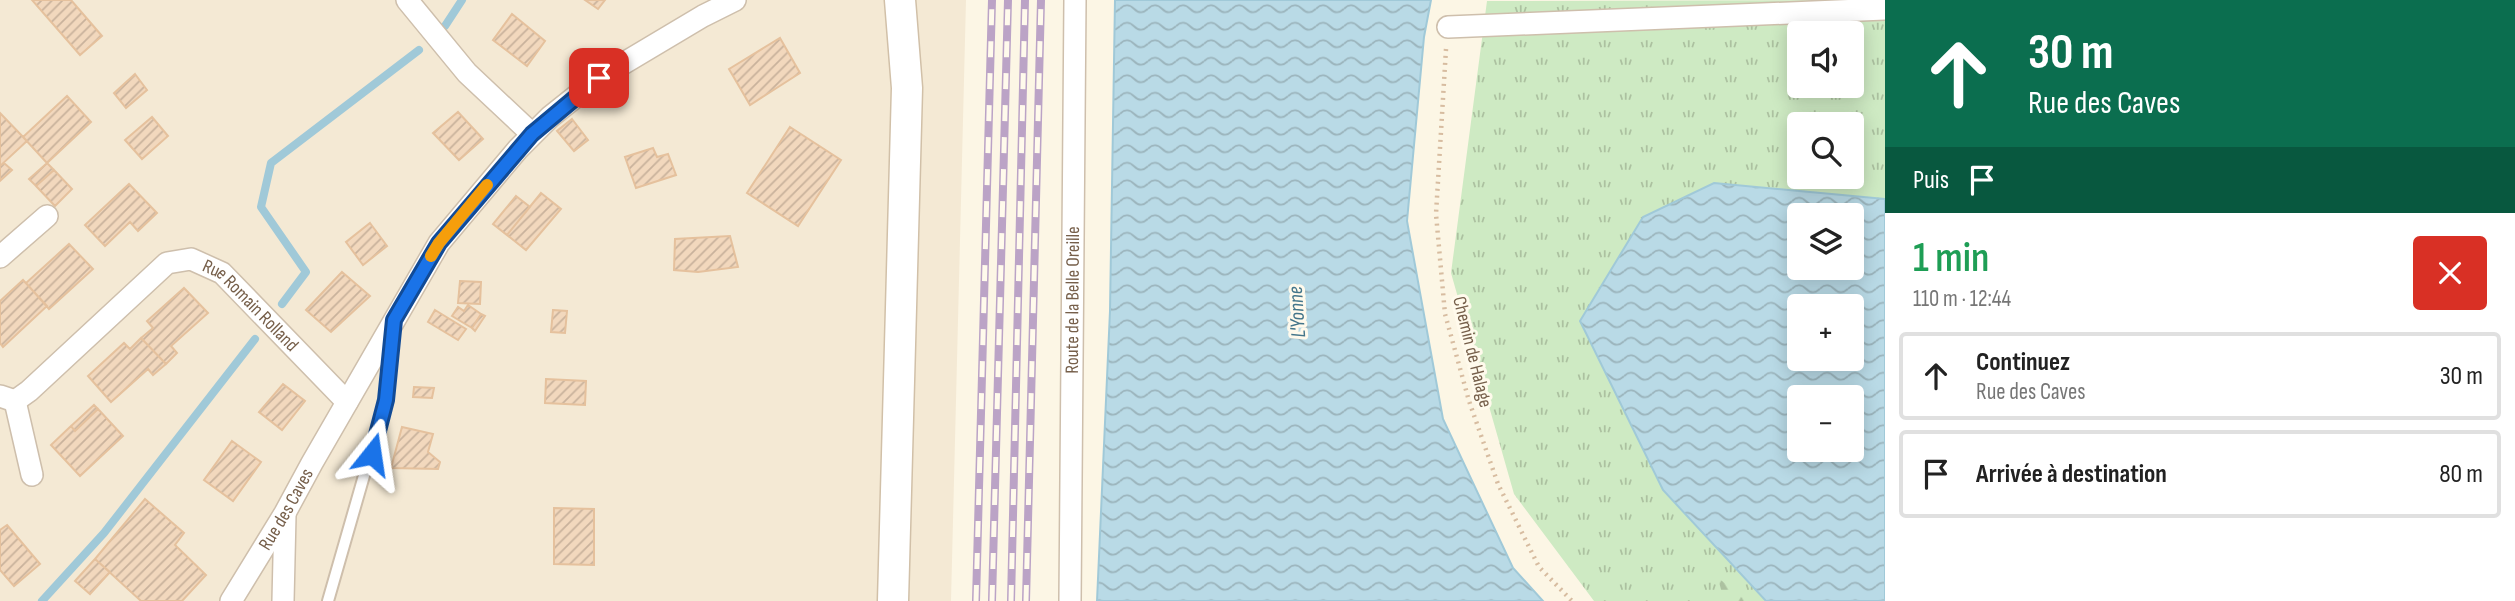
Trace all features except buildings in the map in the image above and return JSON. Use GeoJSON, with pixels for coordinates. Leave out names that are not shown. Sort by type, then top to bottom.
{"type":"FeatureCollection","features":[{"type":"Feature","properties":{"kind":"main road"},"geometry":{"type":"LineString","coordinates":[[893,601],[906,88],[900,0]]}},
{"type":"Feature","properties":{"kind":"street"},"geometry":{"type":"LineString","coordinates":[[407,0],[467,73],[532,134]]}},
{"type":"Feature","properties":{"kind":"street","name":"Rue des Caves"},"geometry":{"type":"LineString","coordinates":[[231,601],[285,513],[439,243],[532,134],[599,78],[735,0]]}},
{"type":"Feature","properties":{"kind":"street","name":"Route de la Belle Oreille"},"geometry":{"type":"LineString","coordinates":[[1070,601],[1075,0]]}},
{"type":"Feature","properties":{"kind":"street"},"geometry":{"type":"LineString","coordinates":[[1448,27],[1885,9]]}},
{"type":"Feature","properties":{"kind":"street"},"geometry":{"type":"LineString","coordinates":[[0,257],[47,216]]}},
{"type":"Feature","properties":{"kind":"street","name":"Rue Romain Rolland"},"geometry":{"type":"LineString","coordinates":[[32,475],[8,398],[29,391],[167,263],[191,260],[222,273],[347,401]]}},
{"type":"Feature","properties":{"kind":"street"},"geometry":{"type":"LineString","coordinates":[[283,601],[285,513]]}},
{"type":"Feature","properties":{"kind":"lane"},"geometry":{"type":"LineString","coordinates":[[328,601],[386,400],[394,320]]}},
{"type":"Feature","properties":{"kind":"path","name":"Chemin de Halage"},"geometry":{"type":"LineString","coordinates":[[1448,27],[1436,214],[1445,314],[1468,401],[1498,484],[1539,567],[1572,601]]}},
{"type":"Feature","properties":{"kind":"shaded area"},"geometry":{"type":"Polygon","coordinates":[[[0,0],[966,0],[951,601],[0,601],[0,0]]]}},
{"type":"Feature","properties":{"kind":"green space"},"geometry":{"type":"Polygon","coordinates":[[[1885,0],[1885,199],[1713,183],[1663,490],[1766,601],[1594,601],[1514,494],[1451,273],[1487,1],[1885,0]]]}},
{"type":"Feature","properties":{"kind":"green space"},"geometry":{"type":"Polygon","coordinates":[[[1718,578],[1749,601],[1724,601],[1718,578]]]}},
{"type":"Feature","properties":{"kind":"water","name":"L'Yonne"},"geometry":{"type":"Polygon","coordinates":[[[1115,0],[1431,0],[1424,37],[1407,221],[1443,419],[1513,568],[1543,601],[1097,601],[1110,311],[1115,0]]]}},
{"type":"Feature","properties":{"kind":"water"},"geometry":{"type":"Polygon","coordinates":[[[1714,183],[1885,199],[1885,601],[1766,601],[1663,490],[1580,321],[1643,217],[1714,183]]]}},
{"type":"Feature","properties":{"kind":"waterway"},"geometry":{"type":"LineString","coordinates":[[445,26],[462,0]]}},
{"type":"Feature","properties":{"kind":"waterway"},"geometry":{"type":"LineString","coordinates":[[282,304],[306,272],[261,207],[271,163],[419,50]]}},
{"type":"Feature","properties":{"kind":"waterway"},"geometry":{"type":"LineString","coordinates":[[42,601],[104,533],[255,339]]}},
{"type":"Feature","properties":{"kind":"railway"},"geometry":{"type":"LineString","coordinates":[[976,601],[992,0]]}},
{"type":"Feature","properties":{"kind":"railway"},"geometry":{"type":"LineString","coordinates":[[992,601],[1008,0]]}},
{"type":"Feature","properties":{"kind":"railway"},"geometry":{"type":"LineString","coordinates":[[1011,601],[1025,0]]}},
{"type":"Feature","properties":{"kind":"railway"},"geometry":{"type":"LineString","coordinates":[[1026,601],[1041,0]]}},
{"type":"Feature","properties":{"kind":"slow traffic"},"geometry":{"type":"LineString","coordinates":[[431,256],[487,185]]}},
{"type":"Feature","properties":{"kind":"route"},"geometry":{"type":"LineString","coordinates":[[372,454],[386,400],[394,320],[439,243],[532,134],[599,78]]}}]}
